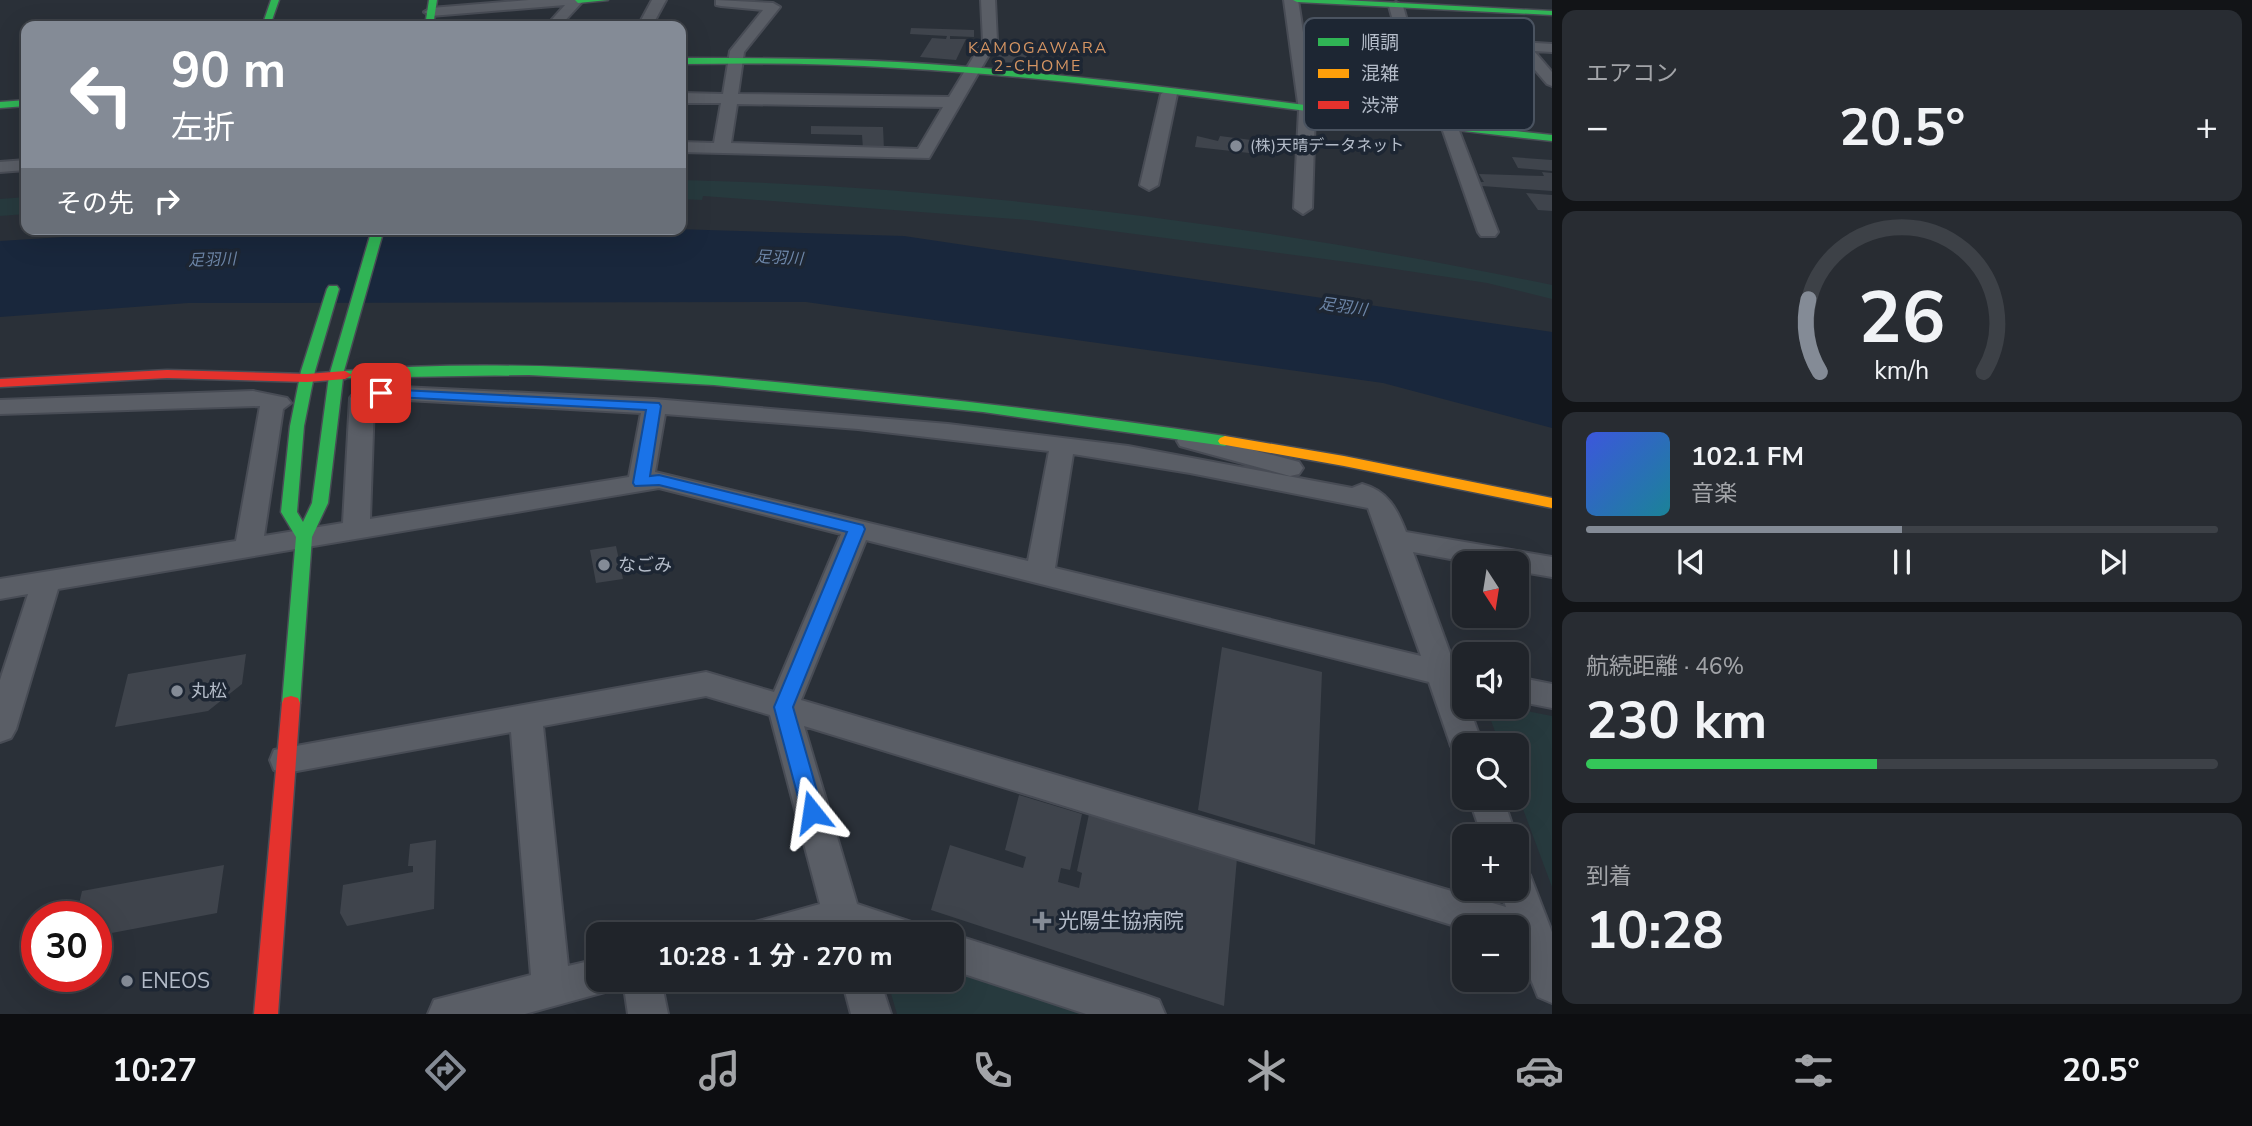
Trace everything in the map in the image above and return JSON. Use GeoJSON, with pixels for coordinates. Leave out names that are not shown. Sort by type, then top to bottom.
{"type":"FeatureCollection","features":[{"type":"Feature","properties":{"kind":"street"},"geometry":{"type":"LineString","coordinates":[[268,21],[275,0]]}},
{"type":"Feature","properties":{"kind":"street"},"geometry":{"type":"LineString","coordinates":[[558,21],[578,0]]}},
{"type":"Feature","properties":{"kind":"street"},"geometry":{"type":"LineString","coordinates":[[431,13],[604,0]]}},
{"type":"Feature","properties":{"kind":"street"},"geometry":{"type":"LineString","coordinates":[[648,21],[659,0]]}},
{"type":"Feature","properties":{"kind":"street"},"geometry":{"type":"LineString","coordinates":[[722,148],[737,51],[773,7],[721,2],[723,0]]}},
{"type":"Feature","properties":{"kind":"street"},"geometry":{"type":"LineString","coordinates":[[686,147],[923,154],[975,71],[990,41],[988,0]]}},
{"type":"Feature","properties":{"kind":"street"},"geometry":{"type":"LineString","coordinates":[[1291,0],[1304,89]]}},
{"type":"Feature","properties":{"kind":"street"},"geometry":{"type":"LineString","coordinates":[[1297,0],[1552,13]]}},
{"type":"Feature","properties":{"kind":"street"},"geometry":{"type":"LineString","coordinates":[[1396,6],[1399,18]]}},
{"type":"Feature","properties":{"kind":"street"},"geometry":{"type":"LineString","coordinates":[[1534,47],[1552,48]]}},
{"type":"Feature","properties":{"kind":"street"},"geometry":{"type":"LineString","coordinates":[[1534,60],[1552,81]]}},
{"type":"Feature","properties":{"kind":"street"},"geometry":{"type":"LineString","coordinates":[[686,61],[865,61],[975,71],[1304,110]]}},
{"type":"Feature","properties":{"kind":"street"},"geometry":{"type":"LineString","coordinates":[[1149,185],[1169,94]]}},
{"type":"Feature","properties":{"kind":"street"},"geometry":{"type":"LineString","coordinates":[[686,98],[955,102]]}},
{"type":"Feature","properties":{"kind":"street"},"geometry":{"type":"LineString","coordinates":[[0,105],[21,103]]}},
{"type":"Feature","properties":{"kind":"street"},"geometry":{"type":"LineString","coordinates":[[1303,208],[1306,130]]}},
{"type":"Feature","properties":{"kind":"street"},"geometry":{"type":"LineString","coordinates":[[1451,130],[1488,232]]}},
{"type":"Feature","properties":{"kind":"street"},"geometry":{"type":"LineString","coordinates":[[1470,130],[1552,138]]}},
{"type":"Feature","properties":{"kind":"street"},"geometry":{"type":"LineString","coordinates":[[0,167],[21,165]]}},
{"type":"Feature","properties":{"kind":"street"},"geometry":{"type":"LineString","coordinates":[[266,1014],[304,537],[320,503],[336,372],[376,235]]}},
{"type":"Feature","properties":{"kind":"street"},"geometry":{"type":"LineString","coordinates":[[304,537],[289,512],[297,426],[307,374],[337,276]]}},
{"type":"Feature","properties":{"kind":"street"},"geometry":{"type":"LineString","coordinates":[[0,383],[167,374],[307,374],[428,369],[660,377],[918,400],[1176,433],[1344,461],[1552,503]]}},
{"type":"Feature","properties":{"kind":"street"},"geometry":{"type":"LineString","coordinates":[[356,528],[362,398],[381,393],[794,415],[1129,454],[1377,501]]}},
{"type":"Feature","properties":{"kind":"street"},"geometry":{"type":"LineString","coordinates":[[0,407],[253,398],[275,403],[249,546]]}},
{"type":"Feature","properties":{"kind":"street"},"geometry":{"type":"LineString","coordinates":[[641,483],[654,406]]}},
{"type":"Feature","properties":{"kind":"street"},"geometry":{"type":"LineString","coordinates":[[1176,433],[1196,444],[1347,483],[1377,501],[1385,512],[1452,672]]}},
{"type":"Feature","properties":{"kind":"street"},"geometry":{"type":"LineString","coordinates":[[1040,575],[1062,446]]}},
{"type":"Feature","properties":{"kind":"street"},"geometry":{"type":"LineString","coordinates":[[0,589],[659,480],[1452,677]]}},
{"type":"Feature","properties":{"kind":"street"},"geometry":{"type":"LineString","coordinates":[[843,922],[783,707],[857,529]]}},
{"type":"Feature","properties":{"kind":"street"},"geometry":{"type":"LineString","coordinates":[[1395,540],[1552,567]]}},
{"type":"Feature","properties":{"kind":"street"},"geometry":{"type":"LineString","coordinates":[[0,729],[46,581]]}},
{"type":"Feature","properties":{"kind":"street"},"geometry":{"type":"LineString","coordinates":[[286,760],[706,684],[1475,915]]}},
{"type":"Feature","properties":{"kind":"street"},"geometry":{"type":"LineString","coordinates":[[1529,691],[1552,696]]}},
{"type":"Feature","properties":{"kind":"street"},"geometry":{"type":"LineString","coordinates":[[526,716],[551,988]]}},
{"type":"Feature","properties":{"kind":"street"},"geometry":{"type":"LineString","coordinates":[[1529,942],[1552,984]]}},
{"type":"Feature","properties":{"kind":"street"},"geometry":{"type":"LineString","coordinates":[[964,956],[1144,1014]]}},
{"type":"Feature","properties":{"kind":"street"},"geometry":{"type":"LineString","coordinates":[[448,1014],[586,980]]}},
{"type":"Feature","properties":{"kind":"street"},"geometry":{"type":"LineString","coordinates":[[644,992],[648,1014]]}},
{"type":"Feature","properties":{"kind":"street"},"geometry":{"type":"LineString","coordinates":[[864,992],[871,1014]]}},
{"type":"Feature","properties":{"kind":"green space"},"geometry":{"type":"Polygon","coordinates":[[[686,180],[900,191],[1119,213],[1336,245],[1552,285],[1552,299],[1487,283],[1355,263],[1028,220],[703,196],[702,200],[686,199],[686,180]]]}},
{"type":"Feature","properties":{"kind":"green space"},"geometry":{"type":"Polygon","coordinates":[[[21,197],[21,214],[0,216],[0,199],[21,197]]]}},
{"type":"Feature","properties":{"kind":"green space"},"geometry":{"type":"Polygon","coordinates":[[[1529,712],[1552,716],[1552,887],[1523,810],[1529,810],[1529,733],[1496,733],[1490,719],[1529,719],[1529,712]]]}},
{"type":"Feature","properties":{"kind":"green space"},"geometry":{"type":"Polygon","coordinates":[[[964,974],[1090,1014],[897,1014],[891,992],[964,992],[964,974]]]}},
{"type":"Feature","properties":{"kind":"water","name":"足羽川"},"geometry":{"type":"Polygon","coordinates":[[[686,229],[904,236],[1552,332],[1552,428],[1383,383],[806,302],[188,303],[0,317],[0,241],[96,235],[686,235],[686,229]]]}},
{"type":"Feature","properties":{"kind":"building"},"geometry":{"type":"Polygon","coordinates":[[[911,28],[974,30],[974,37],[950,36],[950,39],[966,39],[956,60],[920,57],[932,38],[946,39],[947,36],[910,34],[911,28]]]}},
{"type":"Feature","properties":{"kind":"building"},"geometry":{"type":"Polygon","coordinates":[[[1003,45],[1031,48],[1022,67],[993,64],[1003,45]]]}},
{"type":"Feature","properties":{"kind":"building"},"geometry":{"type":"Polygon","coordinates":[[[811,126],[883,127],[884,150],[863,149],[862,135],[811,134],[811,126]]]}},
{"type":"Feature","properties":{"kind":"building"},"geometry":{"type":"Polygon","coordinates":[[[1197,136],[1218,141],[1220,136],[1267,142],[1272,145],[1266,147],[1272,148],[1276,156],[1195,147],[1197,136]]]}},
{"type":"Feature","properties":{"kind":"building"},"geometry":{"type":"Polygon","coordinates":[[[1512,157],[1552,160],[1552,171],[1518,168],[1512,157]]]}},
{"type":"Feature","properties":{"kind":"building"},"geometry":{"type":"Polygon","coordinates":[[[1542,172],[1552,173],[1552,191],[1482,186],[1480,182],[1484,182],[1479,174],[1544,176],[1542,172]]]}},
{"type":"Feature","properties":{"kind":"building"},"geometry":{"type":"Polygon","coordinates":[[[1526,193],[1552,195],[1552,211],[1538,210],[1526,193]]]}},
{"type":"Feature","properties":{"kind":"building"},"geometry":{"type":"Polygon","coordinates":[[[616,546],[623,579],[596,583],[590,550],[616,546]]]}},
{"type":"Feature","properties":{"kind":"building"},"geometry":{"type":"Polygon","coordinates":[[[1222,647],[1322,672],[1315,845],[1198,810],[1222,647]]]}},
{"type":"Feature","properties":{"kind":"building"},"geometry":{"type":"Polygon","coordinates":[[[246,654],[242,684],[208,711],[115,727],[128,674],[246,654]]]}},
{"type":"Feature","properties":{"kind":"building"},"geometry":{"type":"Polygon","coordinates":[[[1019,795],[1082,814],[1070,870],[1061,868],[1058,882],[1079,888],[1082,873],[1077,871],[1089,814],[1237,858],[1224,1006],[931,910],[950,845],[1023,868],[1026,857],[1005,850],[1019,795]]]}},
{"type":"Feature","properties":{"kind":"building"},"geometry":{"type":"Polygon","coordinates":[[[436,840],[434,909],[347,926],[340,913],[343,885],[413,872],[413,866],[408,866],[410,844],[436,840]]]}},
{"type":"Feature","properties":{"kind":"building"},"geometry":{"type":"Polygon","coordinates":[[[224,865],[217,913],[112,933],[112,901],[80,901],[82,891],[224,865]]]}},
{"type":"Feature","properties":{"kind":"traffic: fast"},"geometry":{"type":"LineString","coordinates":[[268,21],[275,0]]}},
{"type":"Feature","properties":{"kind":"traffic: fast"},"geometry":{"type":"LineString","coordinates":[[430,21],[433,0]]}},
{"type":"Feature","properties":{"kind":"traffic: fast"},"geometry":{"type":"LineString","coordinates":[[578,1],[604,0]]}},
{"type":"Feature","properties":{"kind":"traffic: fast"},"geometry":{"type":"LineString","coordinates":[[1297,0],[1552,13]]}},
{"type":"Feature","properties":{"kind":"traffic: fast"},"geometry":{"type":"LineString","coordinates":[[686,61],[790,60],[900,65],[1117,86],[1304,110]]}},
{"type":"Feature","properties":{"kind":"traffic: fast"},"geometry":{"type":"LineString","coordinates":[[0,105],[21,103]]}},
{"type":"Feature","properties":{"kind":"traffic: fast"},"geometry":{"type":"LineString","coordinates":[[1473,130],[1552,138]]}},
{"type":"Feature","properties":{"kind":"traffic: fast"},"geometry":{"type":"LineString","coordinates":[[291,703],[304,537],[320,503],[336,376],[376,235]]}},
{"type":"Feature","properties":{"kind":"traffic: fast"},"geometry":{"type":"LineString","coordinates":[[304,537],[289,512],[297,426],[308,371],[333,289]]}},
{"type":"Feature","properties":{"kind":"traffic: fast"},"geometry":{"type":"LineString","coordinates":[[345,375],[468,370],[714,380],[983,408],[1225,441]]}},
{"type":"Feature","properties":{"kind":"traffic: slow"},"geometry":{"type":"LineString","coordinates":[[1225,441],[1344,461],[1552,503]]}},
{"type":"Feature","properties":{"kind":"traffic: jam"},"geometry":{"type":"LineString","coordinates":[[0,383],[167,374],[307,378],[345,375]]}},
{"type":"Feature","properties":{"kind":"traffic: jam"},"geometry":{"type":"LineString","coordinates":[[266,1014],[291,703]]}},
{"type":"Feature","properties":{"kind":"place","name":"(株)天晴データネット"},"geometry":{"type":"Point","coordinates":[1236,146]}},
{"type":"Feature","properties":{"kind":"place","name":"なごみ"},"geometry":{"type":"Point","coordinates":[604,565]}},
{"type":"Feature","properties":{"kind":"place","name":"丸松"},"geometry":{"type":"Point","coordinates":[177,691]}},
{"type":"Feature","properties":{"kind":"place","name":"光陽生協病院"},"geometry":{"type":"Point","coordinates":[1042,921]}},
{"type":"Feature","properties":{"kind":"place","name":"ENEOS"},"geometry":{"type":"Point","coordinates":[127,981]}},
{"type":"Feature","properties":{"kind":"district","name":"KAMOGAWARA 2-CHOME"},"geometry":{"type":"Point","coordinates":[1038,57]}},
{"type":"Feature","properties":{"kind":"route"},"geometry":{"type":"LineString","coordinates":[[381,393],[654,406],[641,483],[659,480],[857,529],[783,707],[812,812]]}}]}
